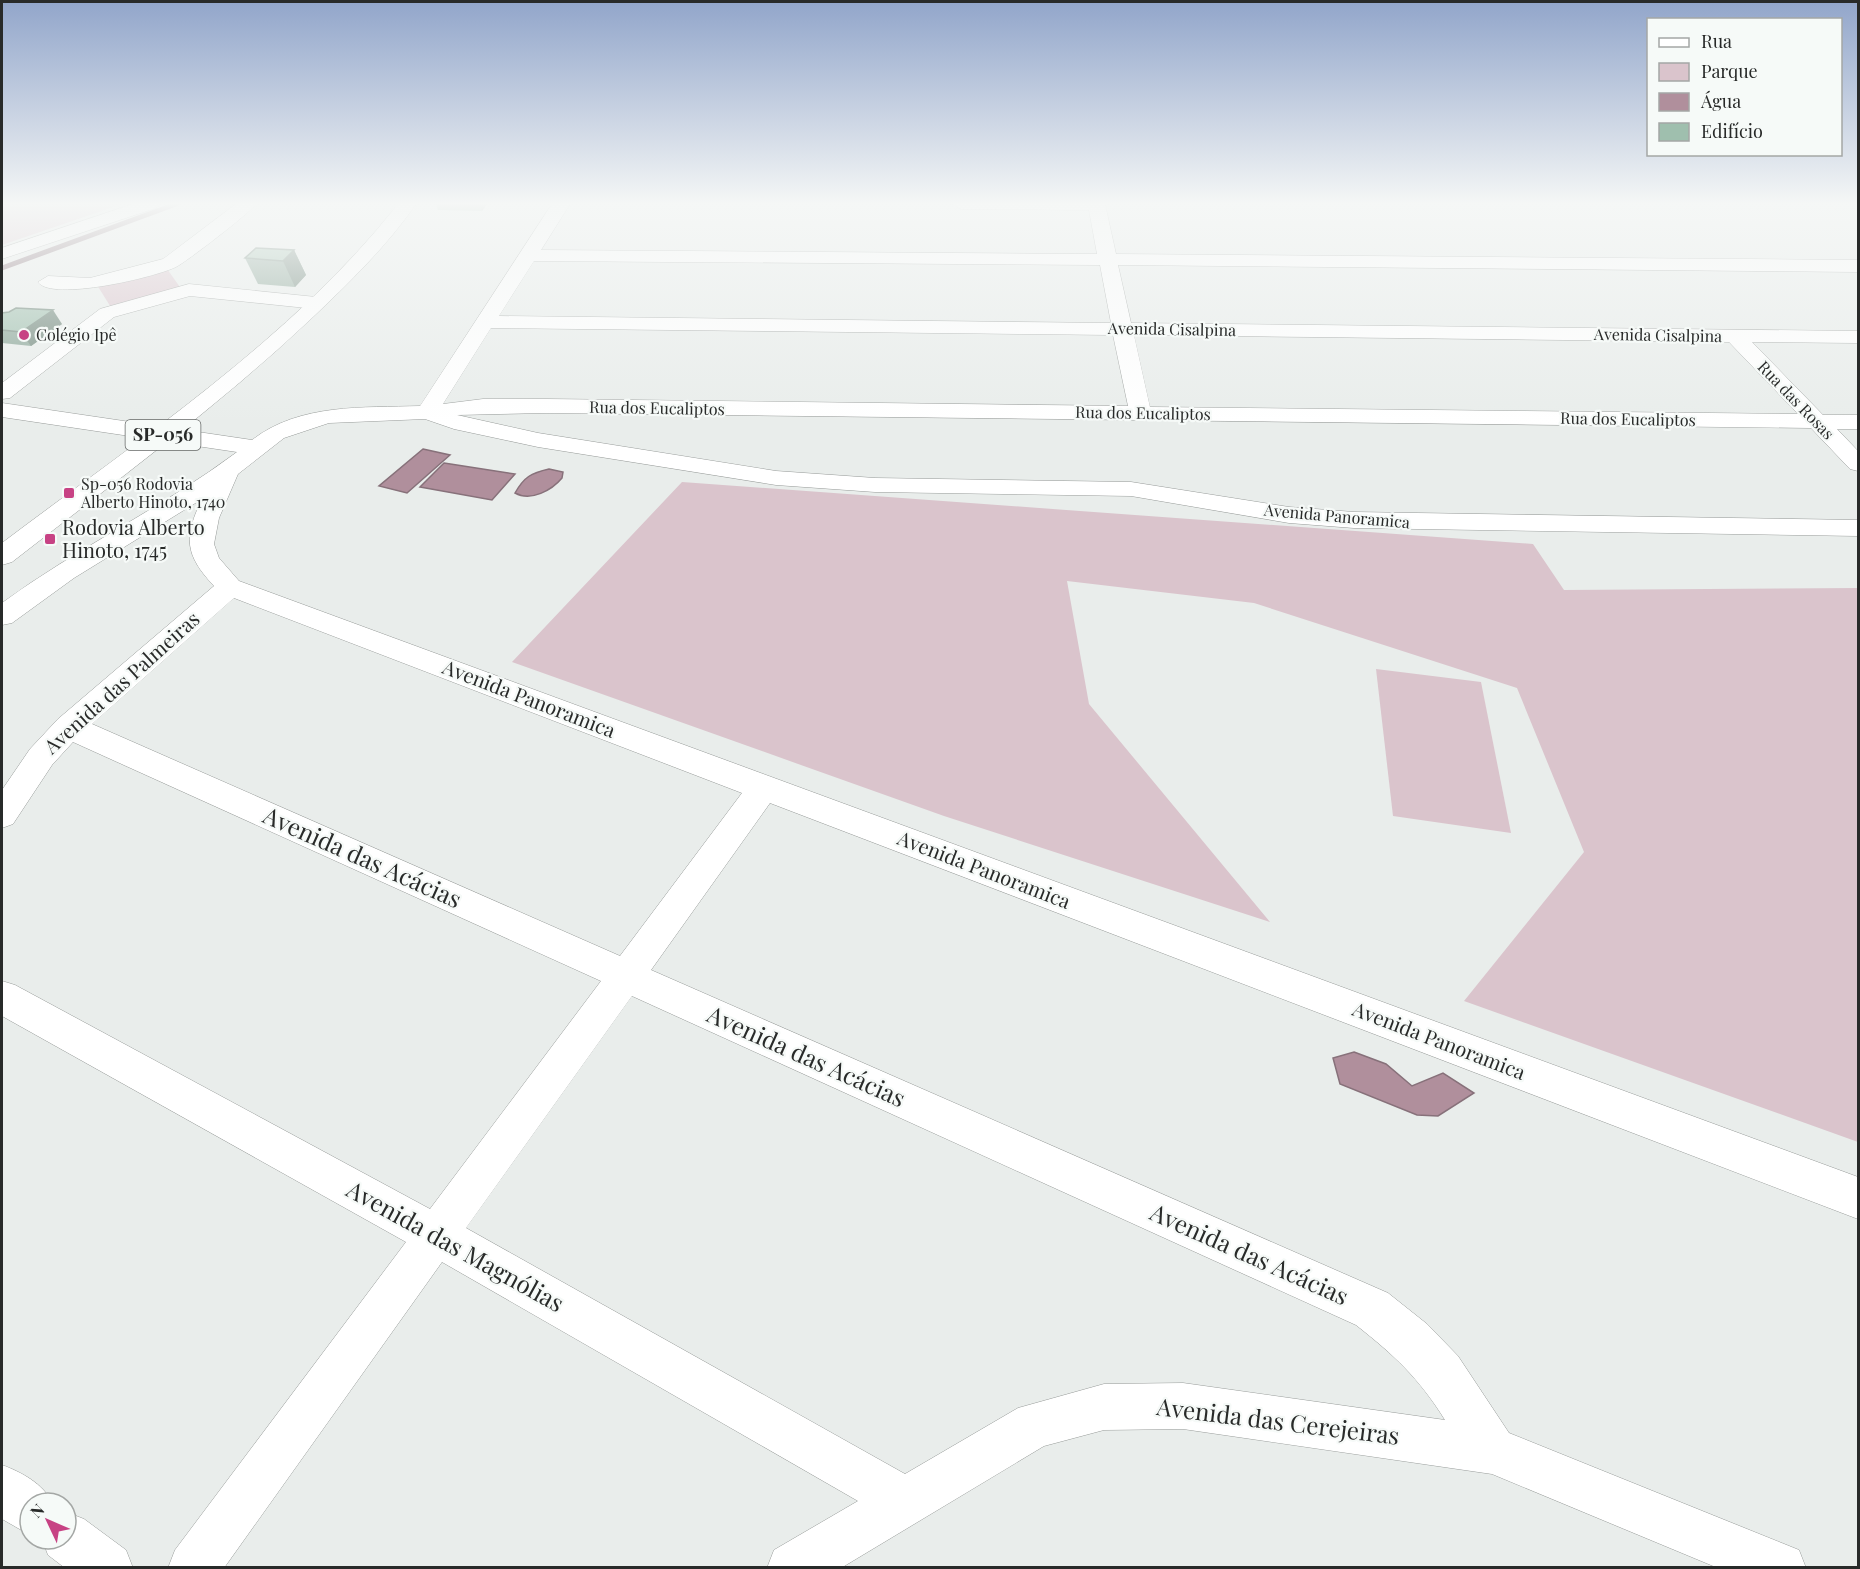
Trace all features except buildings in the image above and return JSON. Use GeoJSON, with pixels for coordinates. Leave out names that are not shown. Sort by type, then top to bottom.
{"type":"FeatureCollection","features":[{"type":"Feature","properties":{"kind":"main road","name":"SP-056"},"geometry":{"type":"LineString","coordinates":[[2,556],[166,433],[282,336],[342,277]]}},
{"type":"Feature","properties":{"kind":"street"},"geometry":{"type":"LineString","coordinates":[[2,393],[99,300],[143,277]]}},
{"type":"Feature","properties":{"kind":"street"},"geometry":{"type":"LineString","coordinates":[[180,277],[189,290]]}},
{"type":"Feature","properties":{"kind":"street"},"geometry":{"type":"LineString","coordinates":[[427,412],[514,277]]}},
{"type":"Feature","properties":{"kind":"street"},"geometry":{"type":"LineString","coordinates":[[1111,277],[1140,413]]}},
{"type":"Feature","properties":{"kind":"street"},"geometry":{"type":"LineString","coordinates":[[48,282],[99,300],[189,290],[316,303]]}},
{"type":"Feature","properties":{"kind":"street","name":"Avenida Cisalpina"},"geometry":{"type":"LineString","coordinates":[[485,322],[1858,337]]}},
{"type":"Feature","properties":{"kind":"street","name":"Rua das Rosas"},"geometry":{"type":"LineString","coordinates":[[1734,335],[1858,464]]}},
{"type":"Feature","properties":{"kind":"street","name":"Rua dos Eucaliptos"},"geometry":{"type":"LineString","coordinates":[[427,412],[494,406],[1858,422]]}},
{"type":"Feature","properties":{"kind":"street"},"geometry":{"type":"LineString","coordinates":[[2,410],[257,448]]}},
{"type":"Feature","properties":{"kind":"street","name":"Avenida Panoramica"},"geometry":{"type":"LineString","coordinates":[[2,616],[37,588],[227,472],[276,433],[327,416],[427,412],[454,422],[538,440],[776,478],[875,485],[1131,489],[1289,515],[1354,520],[1858,528]]}},
{"type":"Feature","properties":{"kind":"street","name":"Avenida Panoramica"},"geometry":{"type":"LineString","coordinates":[[227,472],[204,525],[201,544],[208,563],[230,587],[1858,1198]]}},
{"type":"Feature","properties":{"kind":"street","name":"Avenida das Palmeiras"},"geometry":{"type":"LineString","coordinates":[[2,815],[41,757],[69,727],[230,587]]}},
{"type":"Feature","properties":{"kind":"street","name":"Avenida das Acácias"},"geometry":{"type":"LineString","coordinates":[[69,727],[1372,1310],[1411,1340],[1442,1372],[1492,1450]]}},
{"type":"Feature","properties":{"kind":"street"},"geometry":{"type":"LineString","coordinates":[[193,1568],[764,787]]}},
{"type":"Feature","properties":{"kind":"street","name":"Avenida das Magnólias"},"geometry":{"type":"LineString","coordinates":[[2,997],[436,1235],[905,1501]]}},
{"type":"Feature","properties":{"kind":"street","name":"Avenida das Cerejeiras"},"geometry":{"type":"LineString","coordinates":[[792,1568],[1035,1425],[1104,1407],[1183,1406],[1352,1428],[1492,1450],[1781,1568]]}},
{"type":"Feature","properties":{"kind":"street"},"geometry":{"type":"LineString","coordinates":[[2,1489],[18,1501]]}},
{"type":"Feature","properties":{"kind":"street"},"geometry":{"type":"LineString","coordinates":[[78,1546],[108,1568]]}},
{"type":"Feature","properties":{"kind":"green space"},"geometry":{"type":"Polygon","coordinates":[[[125,277],[173,277],[182,290],[112,309],[97,285],[125,277]]]}},
{"type":"Feature","properties":{"kind":"green space"},"geometry":{"type":"Polygon","coordinates":[[[682,482],[1533,544],[1564,590],[1858,588],[1858,1142],[1464,1001],[1584,852],[1517,688],[1254,603],[1067,581],[1089,704],[1270,922],[944,816],[512,662],[682,482]]]}},
{"type":"Feature","properties":{"kind":"green space"},"geometry":{"type":"Polygon","coordinates":[[[1376,669],[1481,682],[1511,833],[1393,816],[1376,669]]]}},
{"type":"Feature","properties":{"kind":"water"},"geometry":{"type":"Polygon","coordinates":[[[423,449],[450,455],[407,493],[379,486],[423,449]]]}},
{"type":"Feature","properties":{"kind":"water"},"geometry":{"type":"Polygon","coordinates":[[[444,463],[515,474],[492,500],[420,487],[444,463]]]}},
{"type":"Feature","properties":{"kind":"water"},"geometry":{"type":"Polygon","coordinates":[[[549,469],[563,472],[562,478],[553,487],[528,496],[515,493],[529,476],[549,469]]]}},
{"type":"Feature","properties":{"kind":"water"},"geometry":{"type":"Polygon","coordinates":[[[1354,1052],[1386,1064],[1412,1086],[1443,1073],[1474,1093],[1438,1116],[1417,1115],[1340,1084],[1333,1058],[1354,1052]]]}},
{"type":"Feature","properties":{"kind":"place","name":"Colégio Ipê"},"geometry":{"type":"Point","coordinates":[24,335]}},
{"type":"Feature","properties":{"kind":"place","name":"Sp-056 Rodovia Alberto Hinoto, 1740"},"geometry":{"type":"Point","coordinates":[69,493]}},
{"type":"Feature","properties":{"kind":"place","name":"Rodovia Alberto Hinoto, 1745"},"geometry":{"type":"Point","coordinates":[50,539]}}]}
